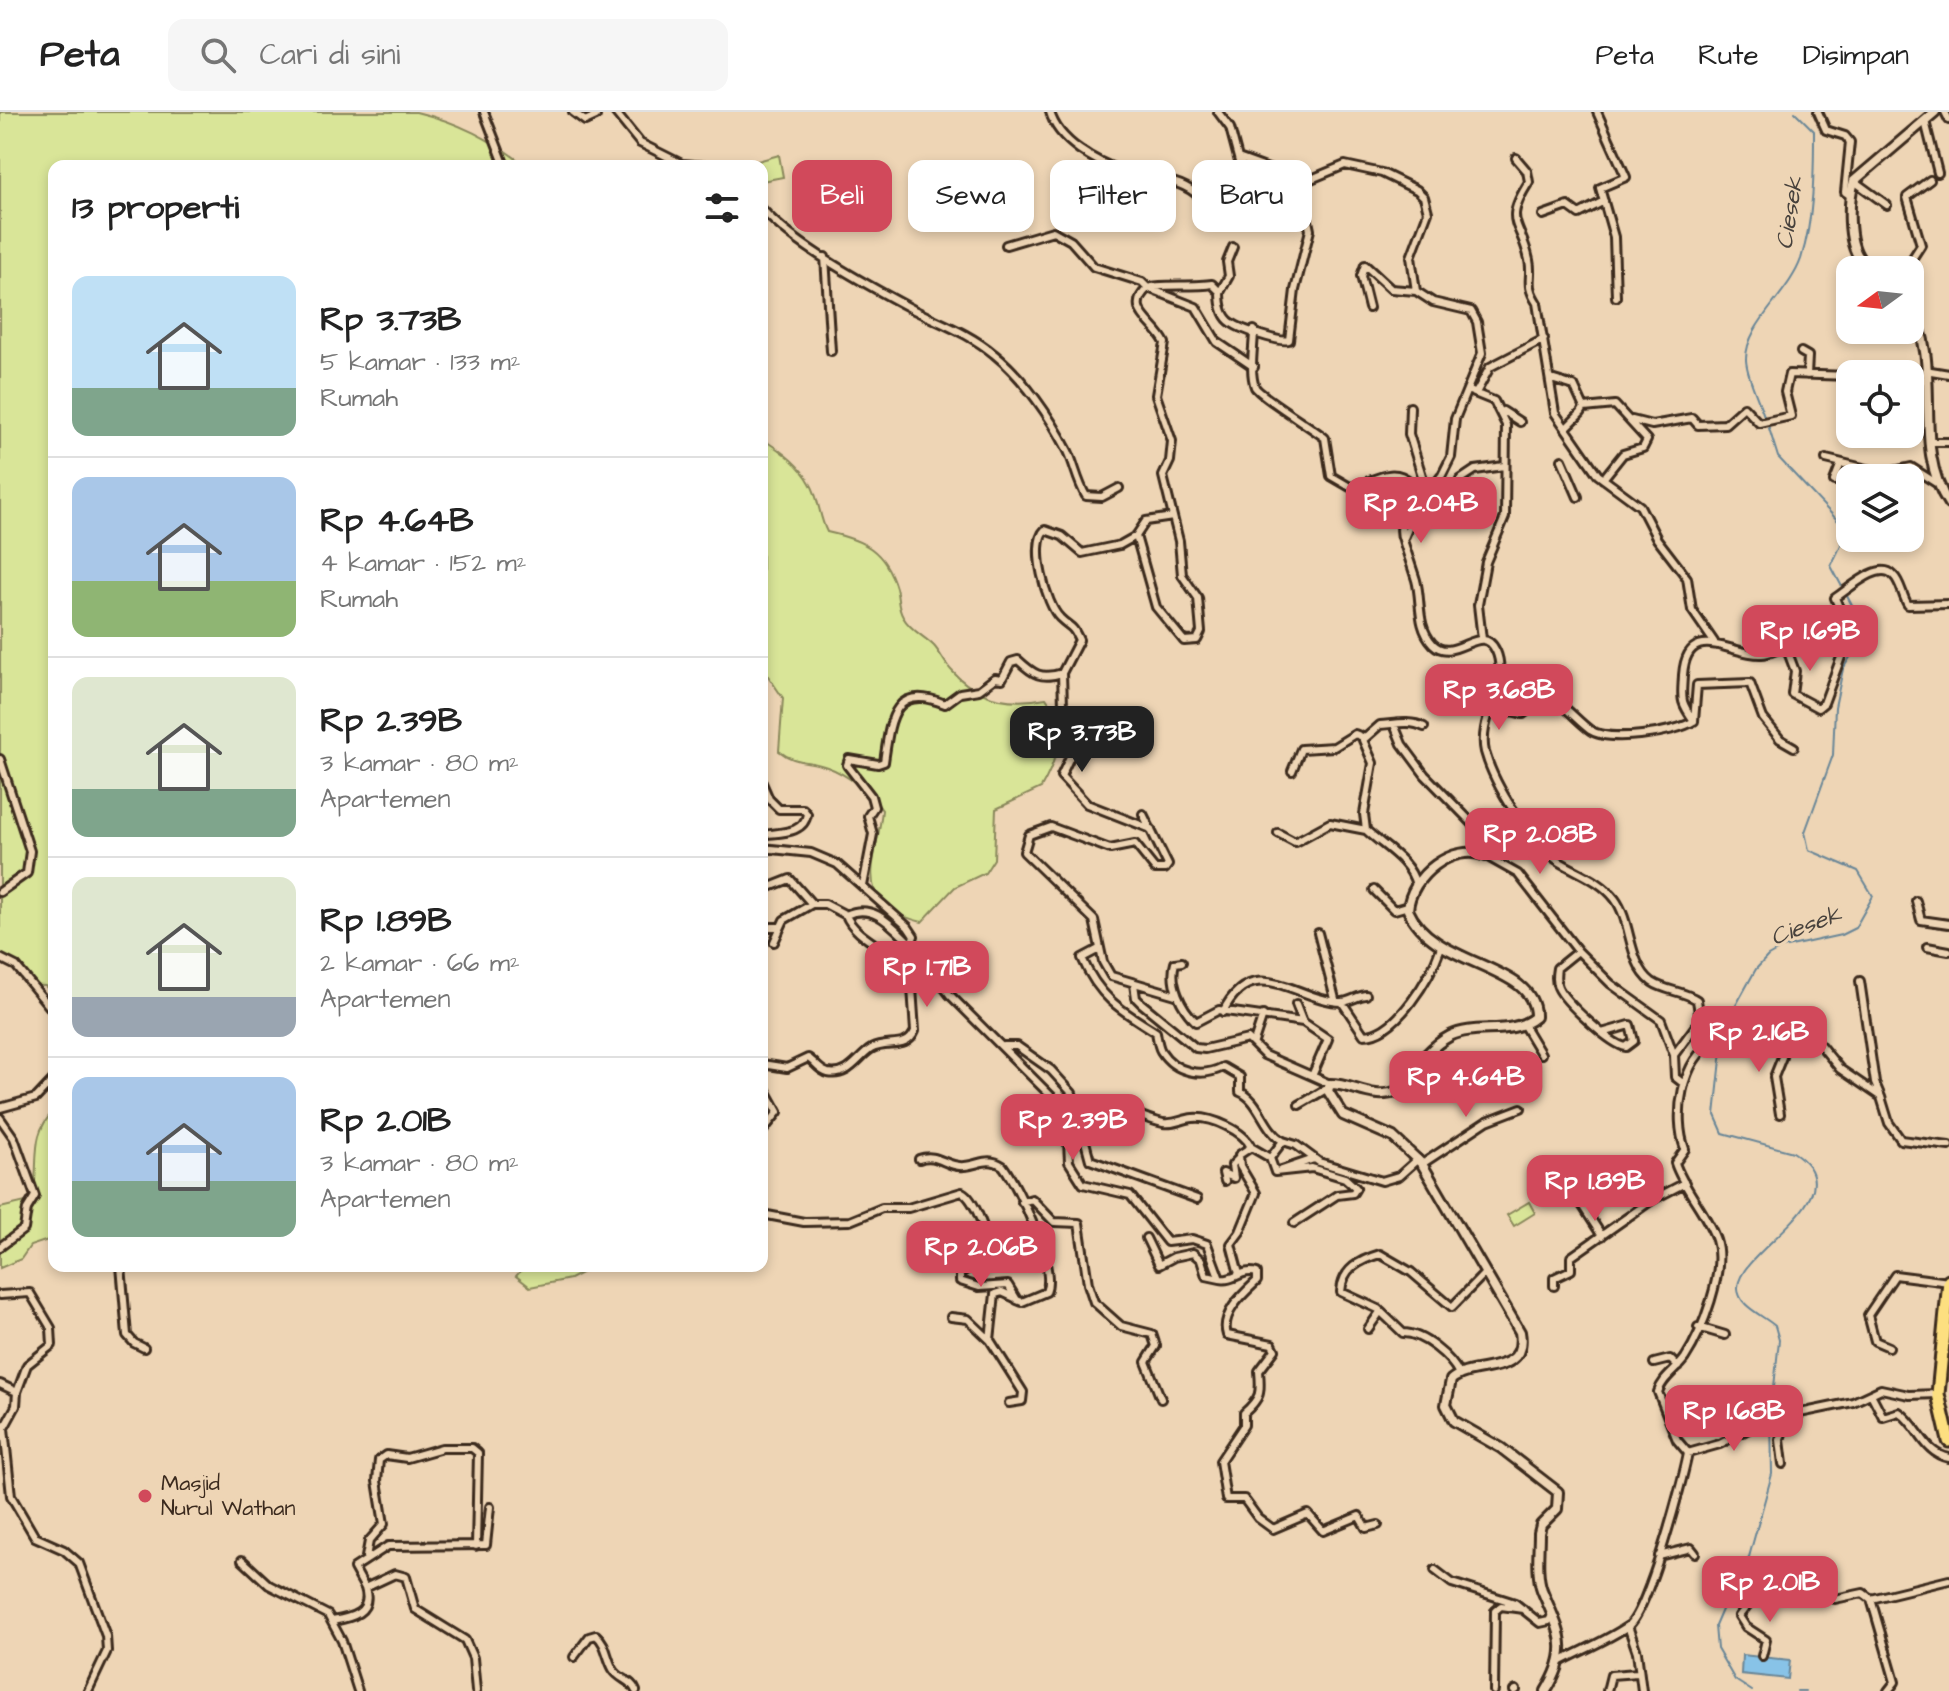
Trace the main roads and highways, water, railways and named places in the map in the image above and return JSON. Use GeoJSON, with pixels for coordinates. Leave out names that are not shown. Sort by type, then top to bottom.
{"type":"FeatureCollection","features":[{"type":"Feature","properties":{"kind":"highway"},"geometry":{"type":"LineString","coordinates":[[1948,1433],[1938,1394],[1949,1287]]}},
{"type":"Feature","properties":{"kind":"water"},"geometry":{"type":"Polygon","coordinates":[[[1742,1655],[1790,1660],[1788,1679],[1741,1674],[1742,1655]]]}},
{"type":"Feature","properties":{"kind":"waterway","name":"Ciesek"},"geometry":{"type":"LineString","coordinates":[[1765,419],[1749,374],[1746,360],[1748,347],[1752,334],[1795,272],[1801,259],[1811,212],[1814,131],[1795,112]]}},
{"type":"Feature","properties":{"kind":"waterway","name":"Ciesek"},"geometry":{"type":"LineString","coordinates":[[1725,1035],[1730,1016],[1756,969],[1768,956],[1782,948],[1841,935],[1855,928],[1873,896],[1858,871],[1809,850],[1805,832],[1833,755],[1835,707],[1843,669],[1859,642],[1856,613],[1831,566],[1841,545],[1840,523],[1778,457],[1768,425]]}},
{"type":"Feature","properties":{"kind":"waterway","name":"Ciesek"},"geometry":{"type":"LineString","coordinates":[[1723,1041],[1715,1115],[1723,1133],[1793,1152],[1810,1169],[1814,1186],[1806,1204],[1792,1222],[1743,1272],[1738,1287],[1746,1305],[1775,1326],[1779,1340],[1771,1415],[1772,1474],[1744,1575],[1727,1598],[1715,1626],[1717,1649],[1735,1680],[1752,1691]]}},
{"type":"Feature","properties":{"kind":"waterway","name":"Ciesek"},"geometry":{"type":"LineString","coordinates":[[1797,1691],[1805,1691]]}},
{"type":"Feature","properties":{"kind":"place","name":"Masjid Nurul Wathan"},"geometry":{"type":"Point","coordinates":[145,1496]}}]}
